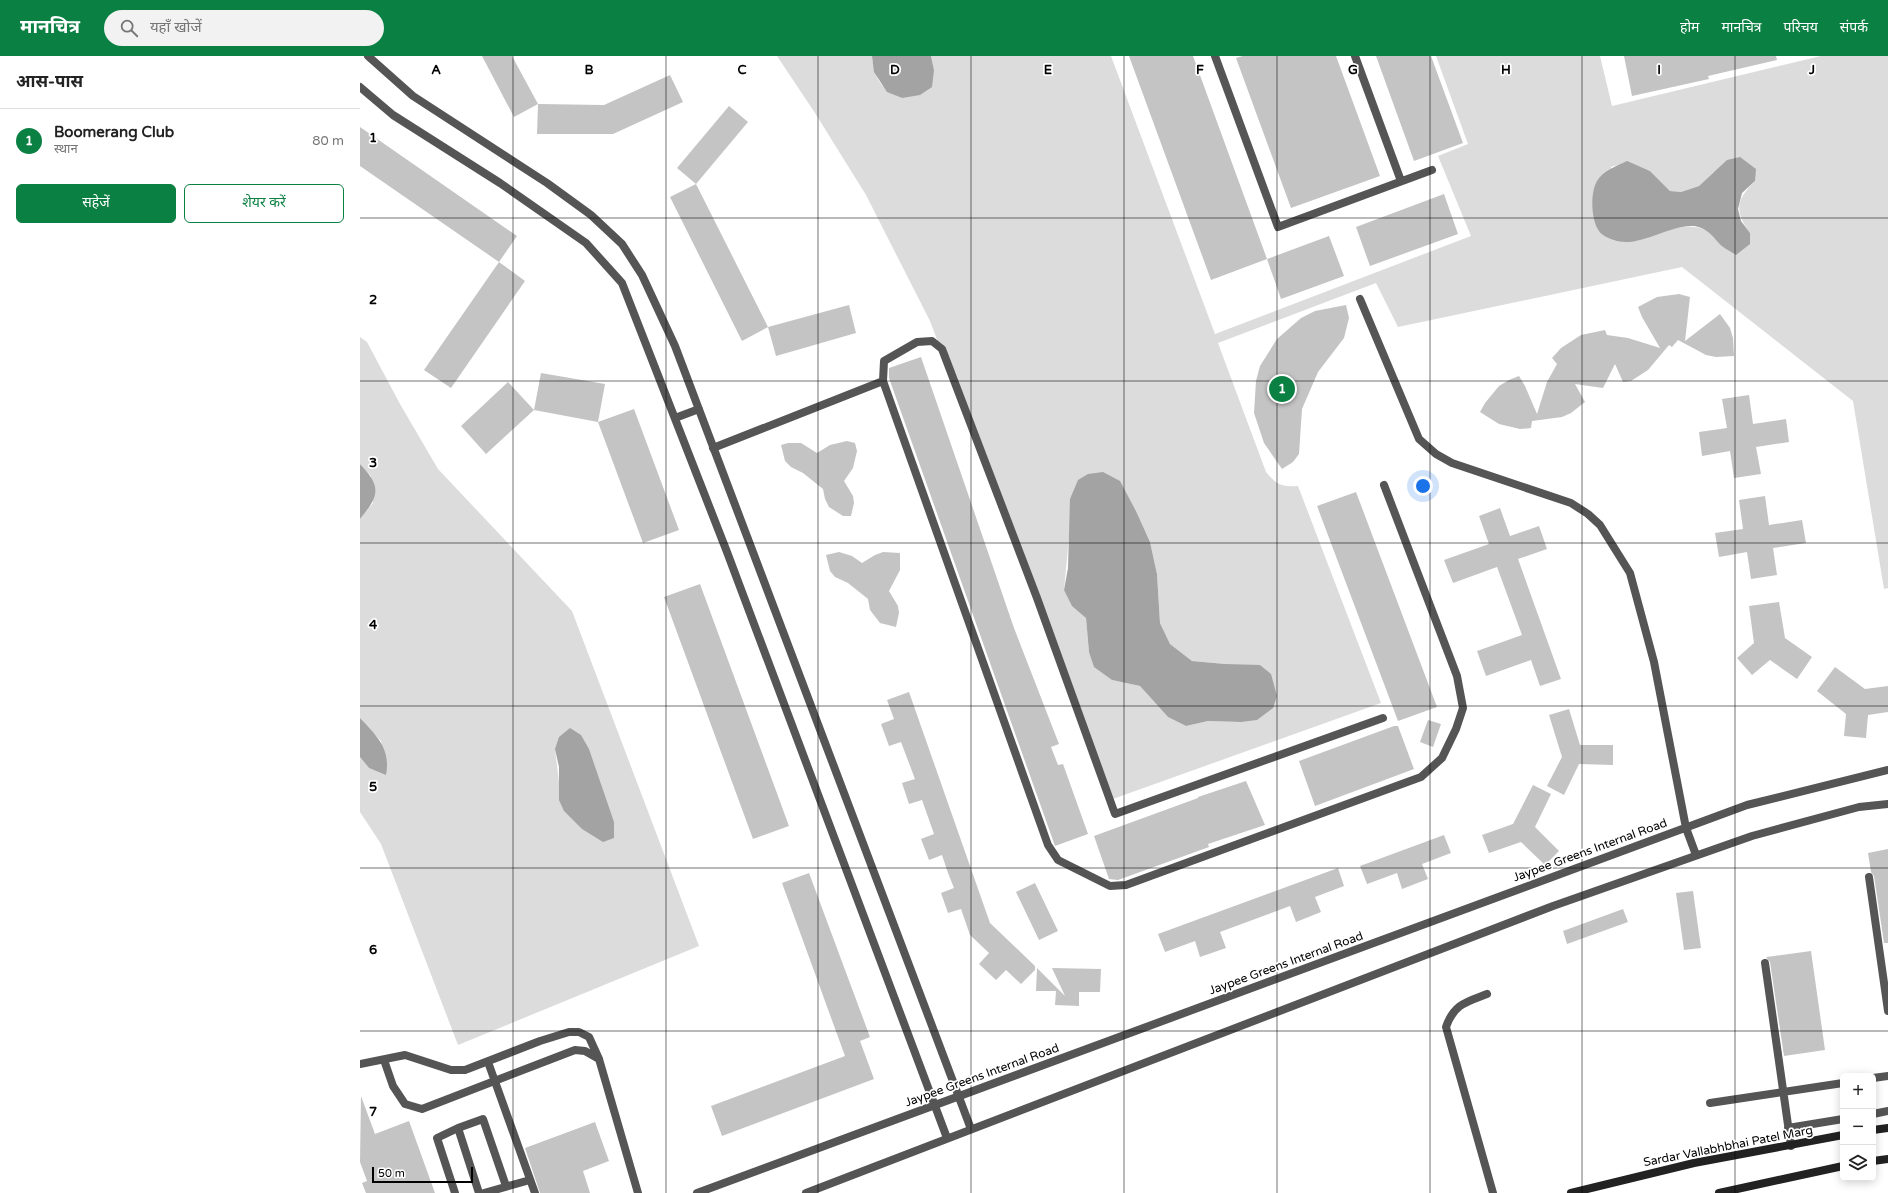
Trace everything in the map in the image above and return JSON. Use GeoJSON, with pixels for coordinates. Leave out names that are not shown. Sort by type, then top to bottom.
{"type":"FeatureCollection","features":[{"type":"Feature","properties":{"kind":"street"},"geometry":{"type":"LineString","coordinates":[[368,56],[413,96],[547,183],[591,216],[622,244],[642,275],[668,332],[699,409],[971,1129]]}},
{"type":"Feature","properties":{"kind":"street"},"geometry":{"type":"LineString","coordinates":[[1214,56],[1278,228],[1432,170]]}},
{"type":"Feature","properties":{"kind":"street"},"geometry":{"type":"LineString","coordinates":[[1355,56],[1401,181]]}},
{"type":"Feature","properties":{"kind":"street"},"geometry":{"type":"LineString","coordinates":[[360,87],[393,115],[500,183],[586,243],[622,283],[675,418],[947,1138]]}},
{"type":"Feature","properties":{"kind":"street"},"geometry":{"type":"LineString","coordinates":[[1360,299],[1418,439],[1436,454],[1452,462],[1570,504],[1588,514],[1600,525],[1615,545],[1630,573],[1654,662],[1686,828],[1696,855]]}},
{"type":"Feature","properties":{"kind":"street"},"geometry":{"type":"LineString","coordinates":[[1383,718],[1115,814],[1037,598],[942,349],[932,341],[916,342],[884,361],[883,381],[1048,845],[1058,860],[1110,886],[1126,886],[1421,777],[1442,758],[1456,729],[1463,708],[1457,676],[1384,485]]}},
{"type":"Feature","properties":{"kind":"street"},"geometry":{"type":"LineString","coordinates":[[713,448],[883,381]]}},
{"type":"Feature","properties":{"kind":"street"},"geometry":{"type":"LineString","coordinates":[[675,418],[699,409]]}},
{"type":"Feature","properties":{"kind":"street","name":"Jaypee Greens Internal Road"},"geometry":{"type":"LineString","coordinates":[[698,1193],[1747,805],[1888,770]]}},
{"type":"Feature","properties":{"kind":"street"},"geometry":{"type":"LineString","coordinates":[[806,1193],[1554,906],[1752,836],[1859,808],[1888,804]]}},
{"type":"Feature","properties":{"kind":"street"},"geometry":{"type":"LineString","coordinates":[[1869,877],[1888,1012]]}},
{"type":"Feature","properties":{"kind":"street"},"geometry":{"type":"LineString","coordinates":[[1765,963],[1782,1092],[1791,1146]]}},
{"type":"Feature","properties":{"kind":"street"},"geometry":{"type":"LineString","coordinates":[[1487,994],[1461,1005],[1454,1010],[1446,1027],[1493,1193]]}},
{"type":"Feature","properties":{"kind":"street"},"geometry":{"type":"LineString","coordinates":[[360,1064],[405,1055],[451,1070],[465,1070],[540,1041],[569,1032],[579,1032],[589,1037],[599,1059],[638,1193]]}},
{"type":"Feature","properties":{"kind":"street"},"geometry":{"type":"LineString","coordinates":[[384,1060],[393,1086],[404,1104],[422,1109],[575,1050],[585,1051],[599,1059]]}},
{"type":"Feature","properties":{"kind":"street"},"geometry":{"type":"LineString","coordinates":[[488,1062],[535,1193]]}},
{"type":"Feature","properties":{"kind":"street"},"geometry":{"type":"LineString","coordinates":[[1876,1078],[1888,1076]]}},
{"type":"Feature","properties":{"kind":"street"},"geometry":{"type":"LineString","coordinates":[[1710,1103],[1840,1083]]}},
{"type":"Feature","properties":{"kind":"street"},"geometry":{"type":"LineString","coordinates":[[1876,1113],[1888,1111]]}},
{"type":"Feature","properties":{"kind":"street"},"geometry":{"type":"LineString","coordinates":[[455,1193],[437,1138],[458,1128],[483,1119],[506,1186]]}},
{"type":"Feature","properties":{"kind":"street"},"geometry":{"type":"LineString","coordinates":[[1788,1128],[1840,1119]]}},
{"type":"Feature","properties":{"kind":"street"},"geometry":{"type":"LineString","coordinates":[[458,1128],[479,1193]]}},
{"type":"Feature","properties":{"kind":"street"},"geometry":{"type":"LineString","coordinates":[[1876,1130],[1888,1128]]}},
{"type":"Feature","properties":{"kind":"street","name":"Sardar Vallabhbhai Patel Marg"},"geometry":{"type":"LineString","coordinates":[[1572,1193],[1694,1163],[1840,1137]]}},
{"type":"Feature","properties":{"kind":"street"},"geometry":{"type":"LineString","coordinates":[[1876,1161],[1888,1159]]}},
{"type":"Feature","properties":{"kind":"street"},"geometry":{"type":"LineString","coordinates":[[1719,1193],[1840,1167]]}},
{"type":"Feature","properties":{"kind":"street"},"geometry":{"type":"LineString","coordinates":[[484,1193],[493,1192],[506,1186],[530,1180]]}},
{"type":"Feature","properties":{"kind":"shaded area"},"geometry":{"type":"Polygon","coordinates":[[[777,56],[872,56],[875,71],[880,82],[888,91],[902,98],[934,70],[931,56],[1111,56],[1215,334],[1471,236],[1438,156],[1468,144],[1436,56],[1600,56],[1612,106],[1821,56],[1888,56],[1888,588],[1884,589],[1853,401],[1682,267],[1398,327],[1376,283],[1218,343],[1266,472],[1273,480],[1280,484],[1287,486],[1298,486],[1381,703],[1110,800],[930,321],[866,195],[815,113],[777,56]],[[1627,162],[1611,167],[1631,241],[1668,230],[1697,227],[1709,231],[1724,248],[1750,233],[1741,218],[1739,206],[1744,194],[1755,181],[1714,172],[1699,186],[1681,192],[1670,191],[1650,171],[1627,162]],[[1120,482],[1069,537],[1064,590],[1086,618],[1089,652],[1112,680],[1140,686],[1168,717],[1186,726],[1208,721],[1241,722],[1225,664],[1192,661],[1170,644],[1160,623],[1157,574],[1150,542],[1136,511],[1120,482]]]}},
{"type":"Feature","properties":{"kind":"shaded area"},"geometry":{"type":"Polygon","coordinates":[[[872,56],[931,56],[934,70],[932,87],[920,95],[902,98],[887,92],[874,72],[872,56]]]}},
{"type":"Feature","properties":{"kind":"shaded area"},"geometry":{"type":"Polygon","coordinates":[[[1740,157],[1756,169],[1755,181],[1742,193],[1738,209],[1741,221],[1750,233],[1750,244],[1736,255],[1723,247],[1711,234],[1699,227],[1685,226],[1644,239],[1623,242],[1606,237],[1596,226],[1592,206],[1593,192],[1597,181],[1610,169],[1627,161],[1650,171],[1670,191],[1681,192],[1699,186],[1727,160],[1740,157]]]}},
{"type":"Feature","properties":{"kind":"shaded area"},"geometry":{"type":"Polygon","coordinates":[[[360,337],[367,342],[400,404],[438,469],[572,611],[699,946],[458,1045],[381,844],[360,812],[360,757],[369,768],[386,774],[381,741],[360,718],[360,519],[373,503],[371,476],[360,464],[360,337]],[[555,749],[559,782],[582,829],[555,749]]]}},
{"type":"Feature","properties":{"kind":"shaded area"},"geometry":{"type":"Polygon","coordinates":[[[360,464],[372,479],[375,485],[375,492],[371,504],[360,519],[360,464]]]}},
{"type":"Feature","properties":{"kind":"shaded area"},"geometry":{"type":"Polygon","coordinates":[[[1103,472],[1120,481],[1150,542],[1157,574],[1160,623],[1170,644],[1192,661],[1260,665],[1271,674],[1277,696],[1273,708],[1257,720],[1241,722],[1208,721],[1186,726],[1168,717],[1140,686],[1112,680],[1094,667],[1089,652],[1086,618],[1072,606],[1064,590],[1068,568],[1070,499],[1078,480],[1088,474],[1103,472]]]}},
{"type":"Feature","properties":{"kind":"shaded area"},"geometry":{"type":"Polygon","coordinates":[[[360,718],[377,737],[384,750],[387,766],[386,775],[369,768],[360,757],[360,718]]]}},
{"type":"Feature","properties":{"kind":"shaded area"},"geometry":{"type":"Polygon","coordinates":[[[570,728],[581,735],[589,749],[614,822],[614,838],[603,842],[582,829],[564,811],[559,800],[559,767],[555,749],[559,737],[570,728]]]}},
{"type":"Feature","properties":{"kind":"building"},"geometry":{"type":"Polygon","coordinates":[[[482,56],[512,56],[538,104],[514,117],[482,56]]]}},
{"type":"Feature","properties":{"kind":"building"},"geometry":{"type":"Polygon","coordinates":[[[1129,56],[1193,56],[1267,259],[1211,280],[1129,56]]]}},
{"type":"Feature","properties":{"kind":"building"},"geometry":{"type":"Polygon","coordinates":[[[1243,56],[1336,56],[1380,176],[1291,208],[1236,58],[1243,56]]]}},
{"type":"Feature","properties":{"kind":"building"},"geometry":{"type":"Polygon","coordinates":[[[1376,56],[1431,56],[1463,143],[1414,161],[1376,56]]]}},
{"type":"Feature","properties":{"kind":"building"},"geometry":{"type":"Polygon","coordinates":[[[1624,56],[1776,56],[1777,60],[1708,76],[1709,79],[1632,96],[1624,56]]]}},
{"type":"Feature","properties":{"kind":"building"},"geometry":{"type":"Polygon","coordinates":[[[670,75],[683,102],[613,134],[537,134],[538,104],[604,105],[670,75]]]}},
{"type":"Feature","properties":{"kind":"building"},"geometry":{"type":"Polygon","coordinates":[[[729,106],[748,122],[696,184],[677,168],[729,106]]]}},
{"type":"Feature","properties":{"kind":"building"},"geometry":{"type":"Polygon","coordinates":[[[360,127],[517,236],[499,262],[360,166],[360,127]]]}},
{"type":"Feature","properties":{"kind":"building"},"geometry":{"type":"Polygon","coordinates":[[[696,184],[768,327],[742,341],[670,197],[696,184]]]}},
{"type":"Feature","properties":{"kind":"building"},"geometry":{"type":"Polygon","coordinates":[[[1444,194],[1458,234],[1370,266],[1356,227],[1444,194]]]}},
{"type":"Feature","properties":{"kind":"building"},"geometry":{"type":"Polygon","coordinates":[[[1329,236],[1344,276],[1281,299],[1267,259],[1329,236]]]}},
{"type":"Feature","properties":{"kind":"building"},"geometry":{"type":"Polygon","coordinates":[[[499,262],[525,281],[451,388],[424,370],[499,262]]]}},
{"type":"Feature","properties":{"kind":"building"},"geometry":{"type":"Polygon","coordinates":[[[1679,294],[1690,297],[1685,341],[1720,314],[1730,328],[1733,338],[1734,356],[1716,357],[1706,355],[1678,340],[1672,347],[1669,345],[1648,370],[1631,381],[1623,382],[1615,364],[1603,388],[1575,384],[1585,402],[1571,413],[1562,417],[1532,421],[1531,428],[1520,429],[1499,424],[1480,412],[1485,403],[1499,386],[1519,376],[1537,414],[1547,382],[1557,364],[1552,358],[1561,348],[1581,335],[1605,330],[1607,335],[1628,338],[1660,348],[1642,317],[1638,307],[1657,297],[1679,294]]]}},
{"type":"Feature","properties":{"kind":"building"},"geometry":{"type":"Polygon","coordinates":[[[849,305],[856,333],[776,356],[768,327],[849,305]]]}},
{"type":"Feature","properties":{"kind":"building"},"geometry":{"type":"Polygon","coordinates":[[[1346,305],[1349,318],[1344,338],[1318,372],[1302,409],[1299,454],[1293,462],[1282,469],[1264,443],[1254,413],[1256,381],[1260,366],[1277,339],[1301,318],[1315,311],[1346,305]]]}},
{"type":"Feature","properties":{"kind":"building"},"geometry":{"type":"Polygon","coordinates":[[[921,357],[1014,628],[1059,744],[1051,747],[1058,765],[1063,764],[1088,834],[1055,846],[889,378],[889,368],[921,357]]]}},
{"type":"Feature","properties":{"kind":"building"},"geometry":{"type":"Polygon","coordinates":[[[541,373],[605,384],[598,422],[534,410],[541,373]]]}},
{"type":"Feature","properties":{"kind":"building"},"geometry":{"type":"Polygon","coordinates":[[[508,382],[534,410],[486,454],[461,426],[508,382]]]}},
{"type":"Feature","properties":{"kind":"building"},"geometry":{"type":"Polygon","coordinates":[[[1749,395],[1753,424],[1786,419],[1789,442],[1756,447],[1761,474],[1734,478],[1730,451],[1702,456],[1699,432],[1727,428],[1722,399],[1749,395]]]}},
{"type":"Feature","properties":{"kind":"building"},"geometry":{"type":"Polygon","coordinates":[[[634,409],[679,530],[643,543],[598,422],[634,409]]]}},
{"type":"Feature","properties":{"kind":"building"},"geometry":{"type":"Polygon","coordinates":[[[847,441],[855,443],[857,451],[853,468],[844,481],[853,496],[854,503],[851,516],[843,516],[829,507],[825,499],[823,489],[803,473],[791,467],[785,461],[781,445],[788,443],[801,443],[817,453],[830,445],[847,441]]]}},
{"type":"Feature","properties":{"kind":"building"},"geometry":{"type":"Polygon","coordinates":[[[1356,492],[1437,707],[1398,721],[1317,506],[1356,492]]]}},
{"type":"Feature","properties":{"kind":"building"},"geometry":{"type":"Polygon","coordinates":[[[1765,496],[1769,525],[1802,520],[1806,543],[1773,548],[1777,575],[1751,579],[1747,552],[1719,557],[1715,533],[1743,529],[1739,500],[1765,496]]]}},
{"type":"Feature","properties":{"kind":"building"},"geometry":{"type":"Polygon","coordinates":[[[1500,508],[1510,536],[1539,526],[1547,549],[1518,559],[1561,679],[1540,686],[1531,660],[1486,676],[1477,651],[1522,635],[1497,567],[1453,583],[1444,560],[1489,544],[1479,516],[1500,508]]]}},
{"type":"Feature","properties":{"kind":"building"},"geometry":{"type":"Polygon","coordinates":[[[839,552],[852,556],[862,563],[883,552],[900,553],[900,570],[889,591],[898,606],[899,613],[896,627],[880,623],[870,610],[868,599],[848,583],[835,577],[830,571],[826,555],[839,552]]]}},
{"type":"Feature","properties":{"kind":"building"},"geometry":{"type":"Polygon","coordinates":[[[700,584],[789,826],[753,839],[664,597],[700,584]]]}},
{"type":"Feature","properties":{"kind":"building"},"geometry":{"type":"Polygon","coordinates":[[[1779,602],[1785,638],[1812,657],[1797,679],[1770,660],[1752,675],[1737,658],[1754,643],[1749,606],[1779,602]]]}},
{"type":"Feature","properties":{"kind":"building"},"geometry":{"type":"Polygon","coordinates":[[[1835,667],[1865,689],[1888,686],[1888,712],[1868,715],[1866,738],[1844,736],[1846,714],[1817,691],[1835,667]]]}},
{"type":"Feature","properties":{"kind":"building"},"geometry":{"type":"Polygon","coordinates":[[[909,692],[990,923],[1035,966],[1035,970],[1021,984],[1006,970],[996,980],[979,964],[989,953],[970,935],[961,909],[948,913],[941,893],[954,888],[942,855],[929,860],[921,839],[934,834],[922,800],[909,804],[902,783],[915,779],[901,742],[889,746],[881,724],[894,719],[887,700],[909,692]]]}},
{"type":"Feature","properties":{"kind":"building"},"geometry":{"type":"Polygon","coordinates":[[[1569,709],[1580,745],[1613,745],[1613,765],[1579,764],[1564,795],[1547,786],[1562,757],[1549,715],[1569,709]]]}},
{"type":"Feature","properties":{"kind":"building"},"geometry":{"type":"Polygon","coordinates":[[[1428,720],[1441,724],[1433,747],[1420,742],[1428,720]]]}},
{"type":"Feature","properties":{"kind":"building"},"geometry":{"type":"Polygon","coordinates":[[[1394,726],[1398,726],[1414,769],[1315,806],[1299,761],[1394,726]]]}},
{"type":"Feature","properties":{"kind":"building"},"geometry":{"type":"Polygon","coordinates":[[[1246,781],[1265,825],[1208,844],[1209,847],[1118,880],[1109,879],[1094,836],[1198,797],[1246,781]]]}},
{"type":"Feature","properties":{"kind":"building"},"geometry":{"type":"Polygon","coordinates":[[[1533,785],[1551,794],[1535,827],[1559,851],[1545,865],[1521,842],[1489,853],[1482,835],[1513,824],[1533,785]]]}},
{"type":"Feature","properties":{"kind":"building"},"geometry":{"type":"Polygon","coordinates":[[[1444,835],[1451,853],[1422,864],[1428,879],[1402,889],[1397,873],[1367,884],[1360,866],[1444,835]]]}},
{"type":"Feature","properties":{"kind":"building"},"geometry":{"type":"Polygon","coordinates":[[[1888,849],[1888,943],[1884,943],[1874,876],[1871,872],[1868,853],[1888,849]]]}},
{"type":"Feature","properties":{"kind":"building"},"geometry":{"type":"Polygon","coordinates":[[[1338,868],[1344,886],[1315,897],[1321,912],[1296,922],[1290,906],[1220,932],[1226,948],[1200,957],[1195,941],[1165,952],[1158,934],[1338,868]]]}},
{"type":"Feature","properties":{"kind":"building"},"geometry":{"type":"Polygon","coordinates":[[[809,873],[870,1037],[860,1041],[874,1079],[722,1136],[711,1106],[845,1056],[782,883],[809,873]]]}},
{"type":"Feature","properties":{"kind":"building"},"geometry":{"type":"Polygon","coordinates":[[[1035,883],[1058,931],[1039,940],[1016,892],[1035,883]]]}},
{"type":"Feature","properties":{"kind":"building"},"geometry":{"type":"Polygon","coordinates":[[[1693,891],[1701,948],[1684,950],[1676,893],[1693,891]]]}},
{"type":"Feature","properties":{"kind":"building"},"geometry":{"type":"Polygon","coordinates":[[[1623,909],[1628,922],[1567,944],[1563,931],[1623,909]]]}},
{"type":"Feature","properties":{"kind":"building"},"geometry":{"type":"Polygon","coordinates":[[[1811,951],[1825,1050],[1784,1056],[1770,962],[1766,957],[1811,951]]]}},
{"type":"Feature","properties":{"kind":"building"},"geometry":{"type":"Polygon","coordinates":[[[1037,968],[1065,996],[1052,968],[1101,969],[1100,992],[1079,992],[1079,1006],[1055,1005],[1056,991],[1036,991],[1037,968]]]}},
{"type":"Feature","properties":{"kind":"building"},"geometry":{"type":"Polygon","coordinates":[[[361,1096],[375,1134],[409,1121],[435,1193],[366,1193],[362,1183],[367,1181],[360,1162],[361,1096]]]}},
{"type":"Feature","properties":{"kind":"building"},"geometry":{"type":"Polygon","coordinates":[[[595,1122],[609,1161],[583,1171],[590,1193],[540,1193],[525,1148],[595,1122]]]}},
{"type":"Feature","properties":{"kind":"place","name":"Boomerang Club"},"geometry":{"type":"Point","coordinates":[1282,389]}}]}
